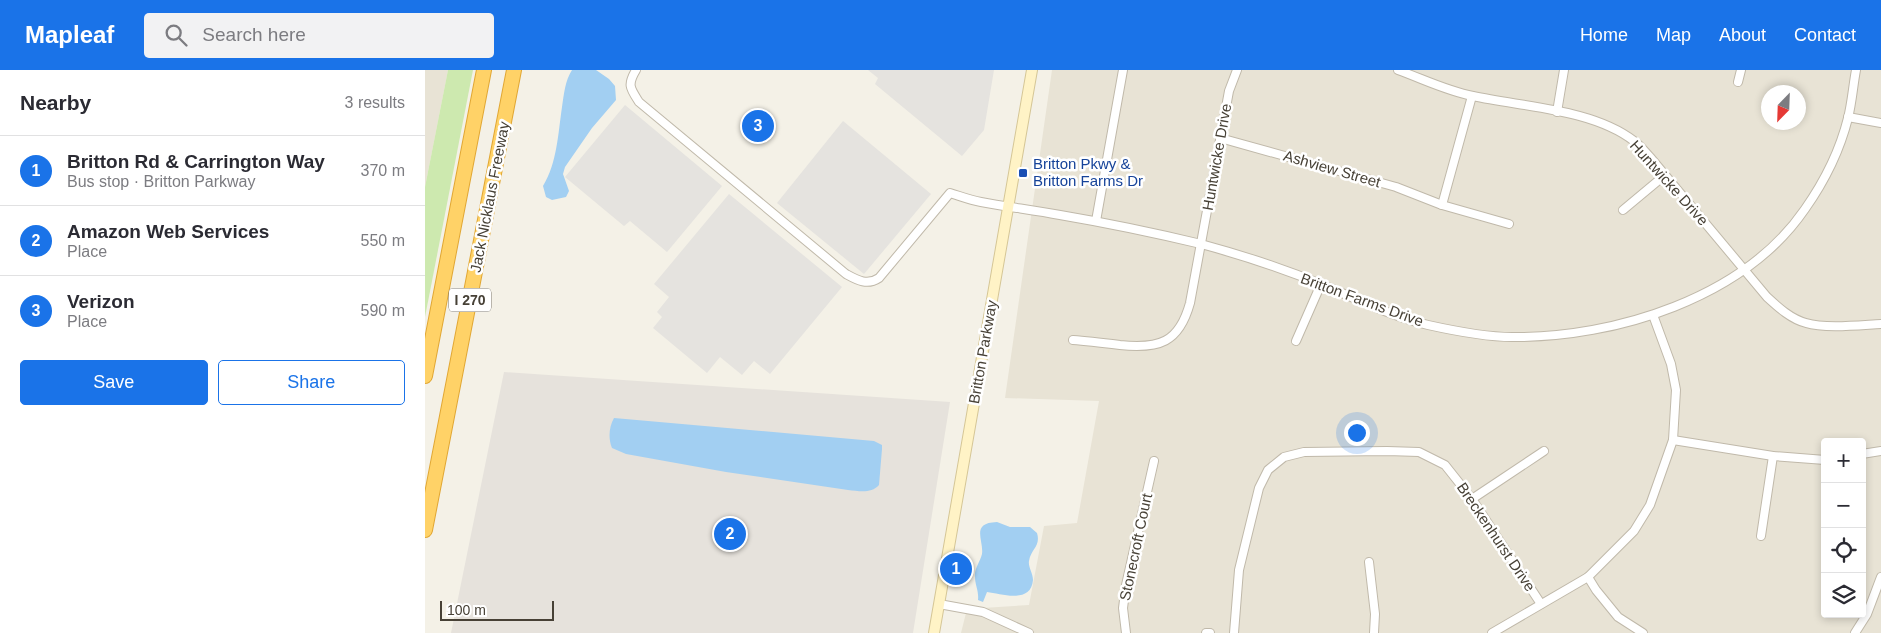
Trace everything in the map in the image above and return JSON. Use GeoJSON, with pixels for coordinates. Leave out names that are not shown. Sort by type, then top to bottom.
{"type":"FeatureCollection","features":[{"type":"Feature","properties":{"kind":"highway","name":"Jack Nicklaus Freeway"},"geometry":{"type":"LineString","coordinates":[[425,376],[485,70]]}},
{"type":"Feature","properties":{"kind":"highway","name":"Jack Nicklaus Freeway"},"geometry":{"type":"LineString","coordinates":[[425,530],[514,70]]}},
{"type":"Feature","properties":{"kind":"main road","name":"Britton Parkway"},"geometry":{"type":"LineString","coordinates":[[934,633],[1032,70]]}},
{"type":"Feature","properties":{"kind":"street","name":"Britton Farms Drive"},"geometry":{"type":"LineString","coordinates":[[636,70],[630,82],[630,88],[639,102],[846,274],[860,281],[873,282],[879,278],[950,193],[979,202],[1095,221],[1201,244],[1321,284],[1370,306],[1424,324],[1474,334],[1511,338],[1565,335],[1614,326],[1653,315],[1703,294],[1744,270],[1775,243],[1804,211],[1820,185],[1837,150],[1848,117],[1856,70]]}},
{"type":"Feature","properties":{"kind":"street"},"geometry":{"type":"LineString","coordinates":[[1095,221],[1123,70]]}},
{"type":"Feature","properties":{"kind":"street","name":"Huntwicke Drive"},"geometry":{"type":"LineString","coordinates":[[1073,340],[1149,347],[1161,344],[1172,338],[1181,327],[1186,317],[1201,244],[1229,91],[1237,70]]}},
{"type":"Feature","properties":{"kind":"street","name":"Huntwicke Drive"},"geometry":{"type":"LineString","coordinates":[[1398,70],[1472,96],[1595,120],[1616,129],[1635,141],[1772,302],[1788,315],[1807,324],[1881,324]]}},
{"type":"Feature","properties":{"kind":"street"},"geometry":{"type":"LineString","coordinates":[[1557,112],[1564,70]]}},
{"type":"Feature","properties":{"kind":"street"},"geometry":{"type":"LineString","coordinates":[[1738,82],[1741,70]]}},
{"type":"Feature","properties":{"kind":"street"},"geometry":{"type":"LineString","coordinates":[[1442,205],[1472,96]]}},
{"type":"Feature","properties":{"kind":"street"},"geometry":{"type":"LineString","coordinates":[[1848,117],[1881,123]]}},
{"type":"Feature","properties":{"kind":"street","name":"Ashview Street"},"geometry":{"type":"LineString","coordinates":[[1221,138],[1396,187],[1442,205],[1509,224]]}},
{"type":"Feature","properties":{"kind":"street"},"geometry":{"type":"LineString","coordinates":[[1623,210],[1665,175]]}},
{"type":"Feature","properties":{"kind":"street"},"geometry":{"type":"LineString","coordinates":[[1296,341],[1321,284]]}},
{"type":"Feature","properties":{"kind":"street"},"geometry":{"type":"LineString","coordinates":[[1495,632],[1588,577],[1634,531],[1650,505],[1673,440],[1676,390],[1671,364],[1653,315]]}},
{"type":"Feature","properties":{"kind":"street"},"geometry":{"type":"LineString","coordinates":[[1673,440],[1773,456],[1821,460]]}},
{"type":"Feature","properties":{"kind":"street"},"geometry":{"type":"LineString","coordinates":[[1866,453],[1881,451]]}},
{"type":"Feature","properties":{"kind":"street","name":"Breckenhurst Drive"},"geometry":{"type":"LineString","coordinates":[[1234,633],[1239,570],[1259,488],[1268,470],[1284,457],[1304,452],[1419,452],[1445,465],[1473,499],[1541,604]]}},
{"type":"Feature","properties":{"kind":"street"},"geometry":{"type":"LineString","coordinates":[[1473,499],[1544,452]]}},
{"type":"Feature","properties":{"kind":"street"},"geometry":{"type":"LineString","coordinates":[[1761,536],[1773,456]]}},
{"type":"Feature","properties":{"kind":"street","name":"Stonecroft Court"},"geometry":{"type":"LineString","coordinates":[[1126,633],[1123,608],[1126,585],[1154,461]]}},
{"type":"Feature","properties":{"kind":"street"},"geometry":{"type":"LineString","coordinates":[[1369,562],[1375,614],[1374,633]]}},
{"type":"Feature","properties":{"kind":"street"},"geometry":{"type":"LineString","coordinates":[[1855,633],[1867,614],[1881,576]]}},
{"type":"Feature","properties":{"kind":"street"},"geometry":{"type":"LineString","coordinates":[[1588,577],[1618,617],[1643,633]]}},
{"type":"Feature","properties":{"kind":"street"},"geometry":{"type":"LineString","coordinates":[[939,604],[983,612],[1029,633]]}},
{"type":"Feature","properties":{"kind":"street"},"geometry":{"type":"LineString","coordinates":[[1206,633],[1211,633]]}},
{"type":"Feature","properties":{"kind":"shaded area"},"geometry":{"type":"Polygon","coordinates":[[[425,70],[448,70],[425,187],[425,70]]]}},
{"type":"Feature","properties":{"kind":"shaded area"},"geometry":{"type":"Polygon","coordinates":[[[868,70],[994,70],[984,130],[962,156],[875,84],[878,78],[868,70]]]}},
{"type":"Feature","properties":{"kind":"shaded area"},"geometry":{"type":"Polygon","coordinates":[[[1052,70],[1881,70],[1881,633],[961,633],[967,609],[1029,605],[1044,526],[1077,523],[1099,401],[1005,398],[1052,70]]]}},
{"type":"Feature","properties":{"kind":"shaded area"},"geometry":{"type":"Polygon","coordinates":[[[625,105],[722,186],[667,252],[630,221],[624,226],[565,177],[625,105]]]}},
{"type":"Feature","properties":{"kind":"shaded area"},"geometry":{"type":"Polygon","coordinates":[[[843,121],[931,194],[864,274],[777,203],[843,121]]]}},
{"type":"Feature","properties":{"kind":"shaded area"},"geometry":{"type":"Polygon","coordinates":[[[729,194],[842,287],[770,374],[754,361],[742,375],[720,357],[707,373],[653,328],[662,317],[657,312],[669,297],[654,284],[729,194]]]}},
{"type":"Feature","properties":{"kind":"shaded area"},"geometry":{"type":"Polygon","coordinates":[[[504,372],[950,402],[913,633],[451,633],[504,372]]]}},
{"type":"Feature","properties":{"kind":"green space"},"geometry":{"type":"Polygon","coordinates":[[[448,70],[473,70],[425,317],[425,187],[448,70]]]}},
{"type":"Feature","properties":{"kind":"water"},"geometry":{"type":"Polygon","coordinates":[[[572,70],[596,70],[615,86],[616,100],[592,128],[565,167],[563,174],[569,191],[566,197],[552,200],[546,197],[543,186],[554,158],[565,88],[572,70]]]}},
{"type":"Feature","properties":{"kind":"water"},"geometry":{"type":"Polygon","coordinates":[[[614,418],[874,441],[882,445],[879,485],[869,491],[848,490],[726,472],[626,454],[612,448],[610,433],[614,418]]]}},
{"type":"Feature","properties":{"kind":"water"},"geometry":{"type":"Polygon","coordinates":[[[997,522],[1010,527],[1030,527],[1037,533],[1038,541],[1029,561],[1033,580],[1031,587],[1022,595],[1015,596],[987,592],[983,602],[978,600],[975,577],[976,568],[982,554],[980,533],[984,525],[997,522]]]}},
{"type":"Feature","properties":{"kind":"place","name":"Verizon"},"geometry":{"type":"Point","coordinates":[758,126]}},
{"type":"Feature","properties":{"kind":"place","name":"Britton Pkwy & Britton Farms Dr"},"geometry":{"type":"Point","coordinates":[1023,173]}},
{"type":"Feature","properties":{"kind":"place","name":"Amazon Web Services"},"geometry":{"type":"Point","coordinates":[730,534]}},
{"type":"Feature","properties":{"kind":"place","name":"Britton Rd & Carrington Way"},"geometry":{"type":"Point","coordinates":[956,569]}}]}
